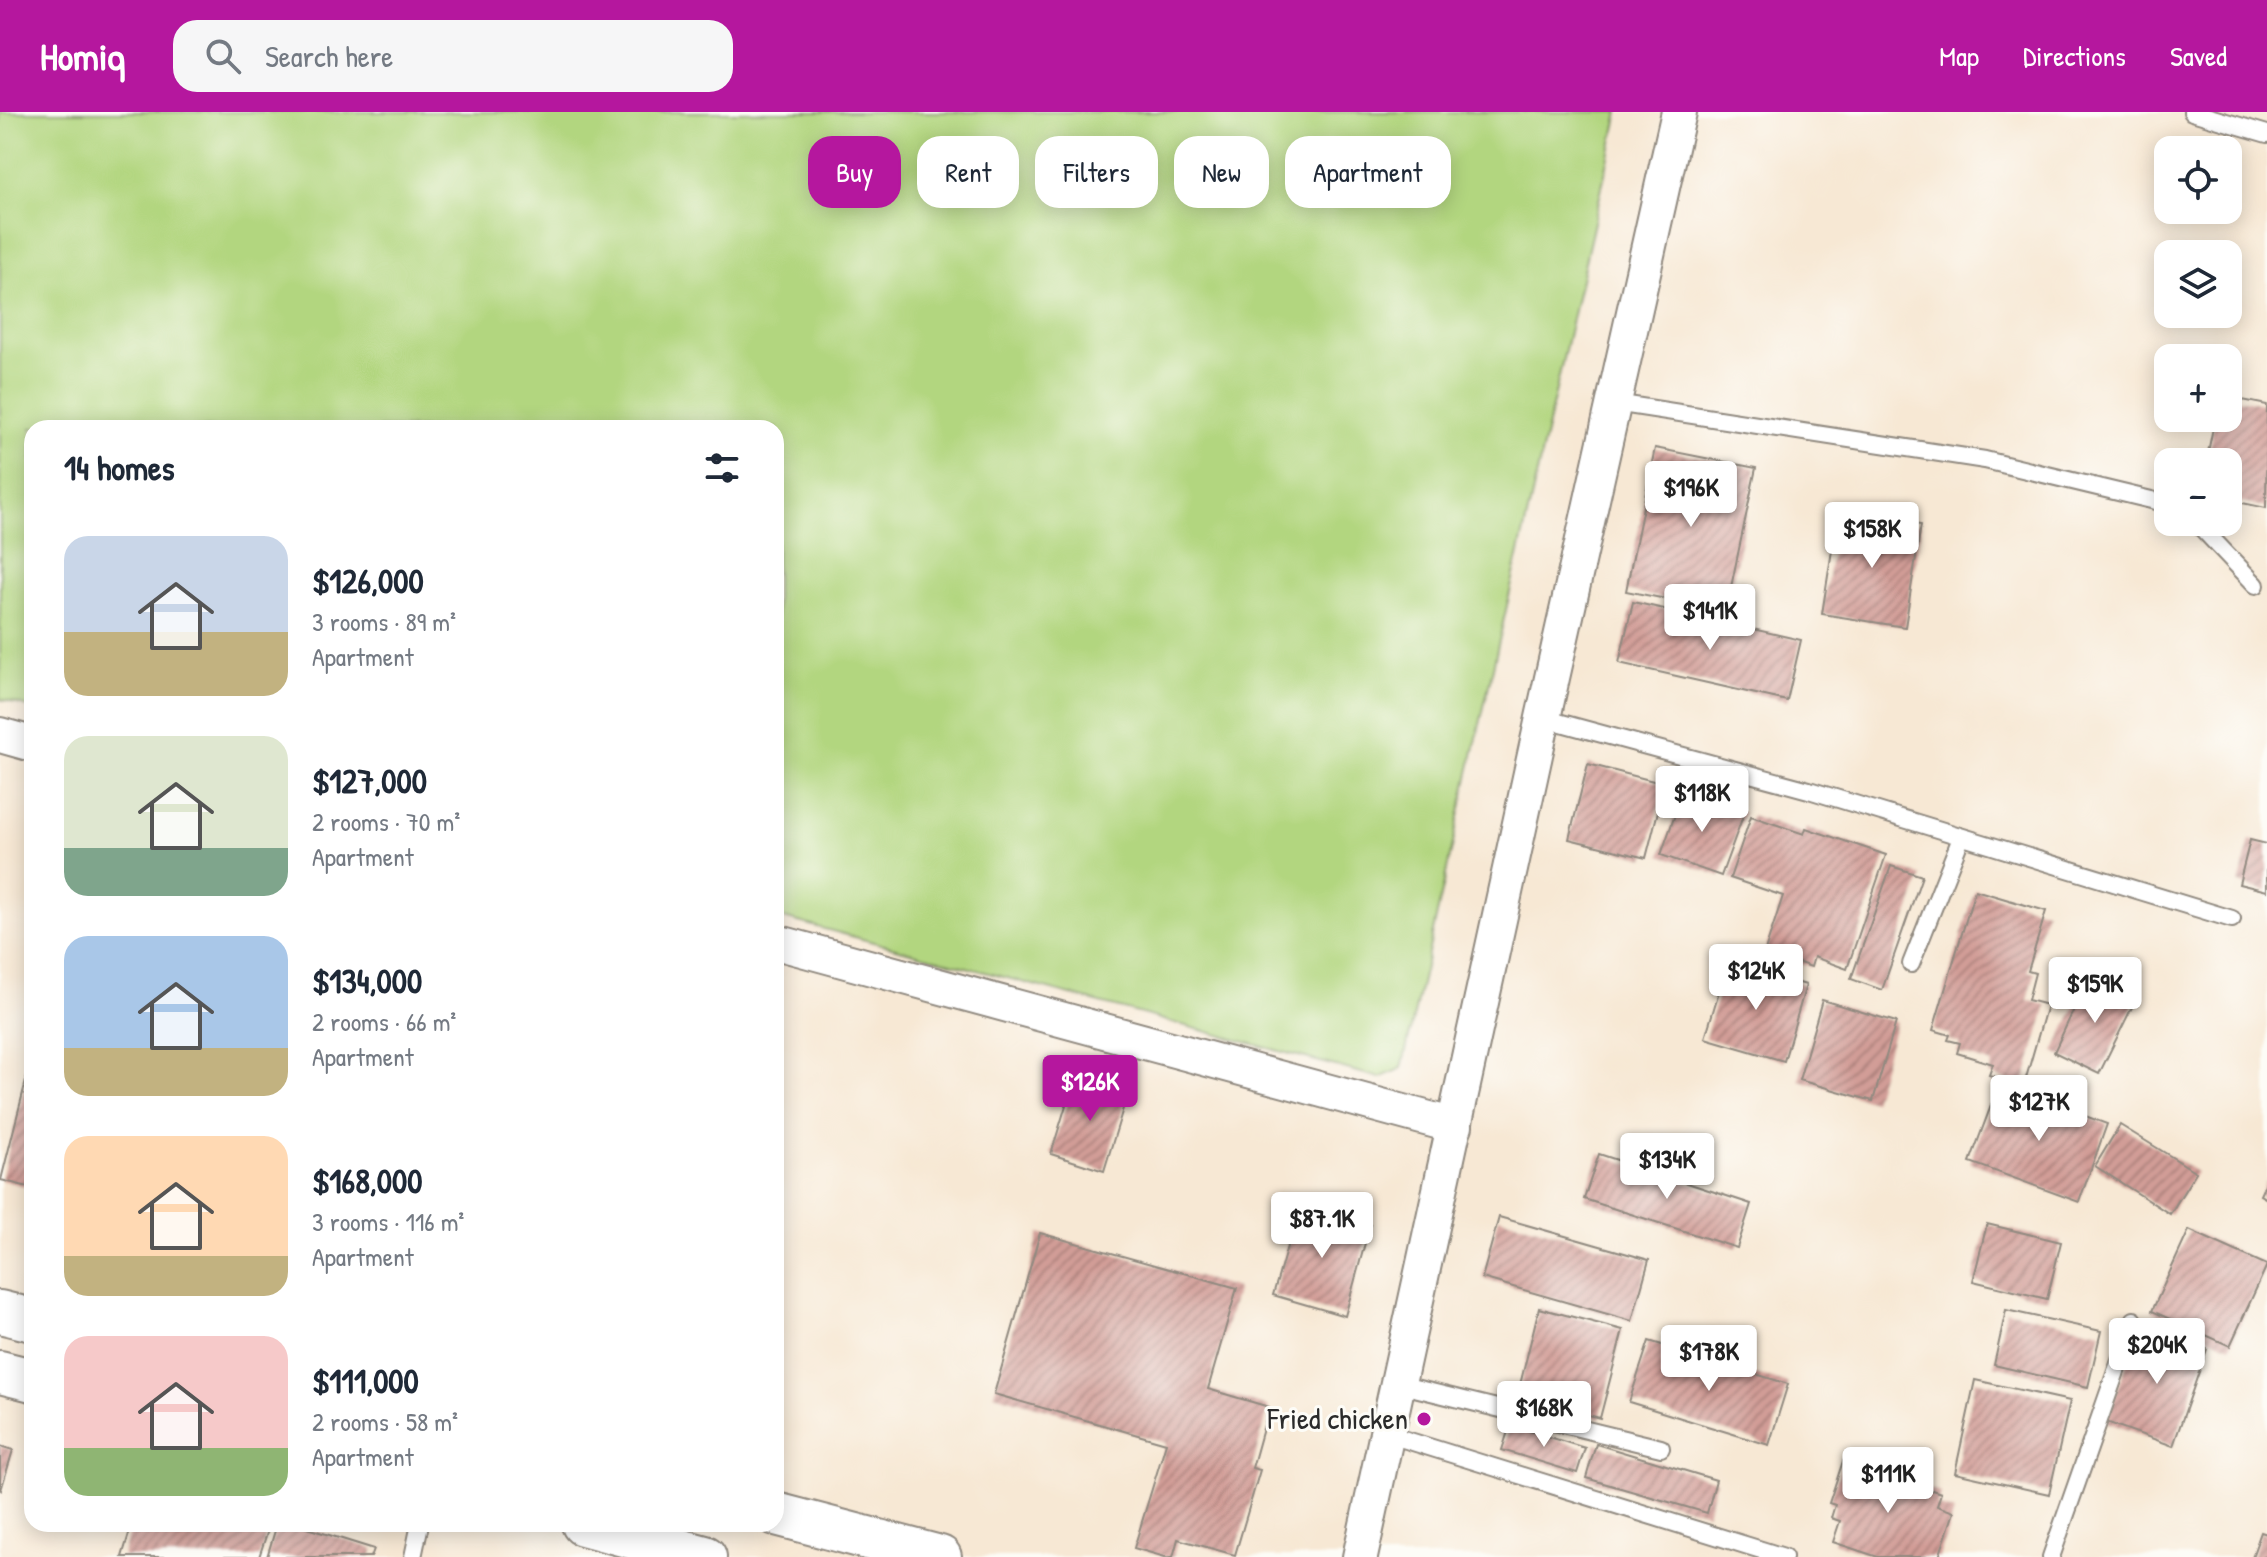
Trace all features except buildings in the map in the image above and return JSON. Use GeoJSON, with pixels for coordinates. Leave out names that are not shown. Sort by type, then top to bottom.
{"type":"FeatureCollection","features":[{"type":"Feature","properties":{"kind":"street"},"geometry":{"type":"LineString","coordinates":[[1360,1557],[1679,112]]}},
{"type":"Feature","properties":{"kind":"street"},"geometry":{"type":"LineString","coordinates":[[0,735],[24,742]]}},
{"type":"Feature","properties":{"kind":"street"},"geometry":{"type":"LineString","coordinates":[[784,944],[1455,1126]]}},
{"type":"Feature","properties":{"kind":"street"},"geometry":{"type":"LineString","coordinates":[[0,1312],[24,1318]]}},
{"type":"Feature","properties":{"kind":"street"},"geometry":{"type":"LineString","coordinates":[[0,1372],[24,1378]]}},
{"type":"Feature","properties":{"kind":"street"},"geometry":{"type":"LineString","coordinates":[[784,1516],[940,1557]]}},
{"type":"Feature","properties":{"kind":"street"},"geometry":{"type":"LineString","coordinates":[[613,1532],[705,1557]]}},
{"type":"Feature","properties":{"kind":"lane"},"geometry":{"type":"LineString","coordinates":[[2192,112],[2267,134]]}},
{"type":"Feature","properties":{"kind":"lane"},"geometry":{"type":"LineString","coordinates":[[1615,403],[1985,460],[2154,501]]}},
{"type":"Feature","properties":{"kind":"lane"},"geometry":{"type":"LineString","coordinates":[[2209,536],[2256,585]]}},
{"type":"Feature","properties":{"kind":"lane"},"geometry":{"type":"LineString","coordinates":[[1543,718],[1809,790],[2232,919]]}},
{"type":"Feature","properties":{"kind":"lane"},"geometry":{"type":"LineString","coordinates":[[1911,964],[1961,838]]}},
{"type":"Feature","properties":{"kind":"lane"},"geometry":{"type":"LineString","coordinates":[[2051,1557],[2134,1320]]}},
{"type":"Feature","properties":{"kind":"lane"},"geometry":{"type":"LineString","coordinates":[[1398,1384],[1661,1448]]}},
{"type":"Feature","properties":{"kind":"lane"},"geometry":{"type":"LineString","coordinates":[[1387,1434],[1784,1557]]}},
{"type":"Feature","properties":{"kind":"lane"},"geometry":{"type":"LineString","coordinates":[[413,1557],[418,1532]]}},
{"type":"Feature","properties":{"kind":"green space"},"geometry":{"type":"Polygon","coordinates":[[[0,112],[1619,112],[1402,1068],[1380,1078],[784,918],[784,420],[24,420],[24,706],[0,699],[0,112]]]}},
{"type":"Feature","properties":{"kind":"place","name":"Fried chicken"},"geometry":{"type":"Point","coordinates":[1424,1419]}}]}
